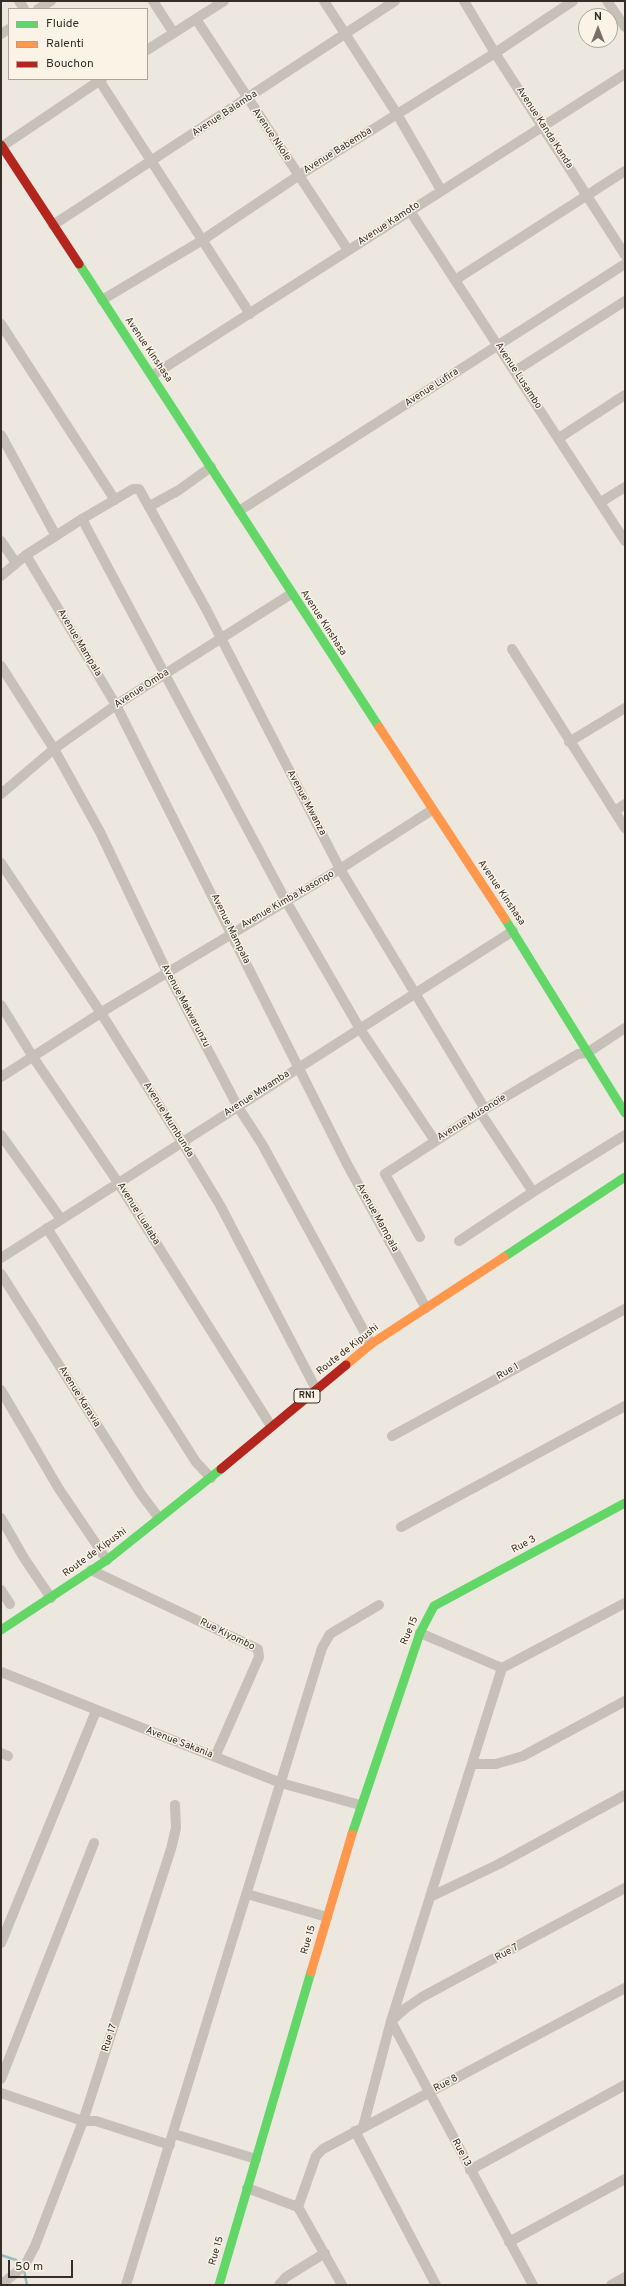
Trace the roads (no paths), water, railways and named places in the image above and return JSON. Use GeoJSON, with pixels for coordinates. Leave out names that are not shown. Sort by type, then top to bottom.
{"type":"FeatureCollection","features":[{"type":"Feature","properties":{"kind":"main road","name":"Avenue Kinshasa"},"geometry":{"type":"LineString","coordinates":[[1,146],[153,375],[291,594],[513,931],[625,1113]]}},
{"type":"Feature","properties":{"kind":"main road","name":"Route de Kipushi"},"geometry":{"type":"LineString","coordinates":[[1,1630],[107,1560],[211,1478],[271,1426],[372,1344],[625,1177]]}},
{"type":"Feature","properties":{"kind":"main road","name":"Rue 3"},"geometry":{"type":"LineString","coordinates":[[434,1606],[625,1503]]}},
{"type":"Feature","properties":{"kind":"main road","name":"Rue 15"},"geometry":{"type":"LineString","coordinates":[[219,2285],[360,1805],[420,1633],[434,1606]]}},
{"type":"Feature","properties":{"kind":"street"},"geometry":{"type":"LineString","coordinates":[[40,8],[51,1]]}},
{"type":"Feature","properties":{"kind":"street"},"geometry":{"type":"LineString","coordinates":[[153,1],[173,32]]}},
{"type":"Feature","properties":{"kind":"street"},"geometry":{"type":"LineString","coordinates":[[148,49],[224,1]]}},
{"type":"Feature","properties":{"kind":"street"},"geometry":{"type":"LineString","coordinates":[[324,1],[397,114],[441,190]]}},
{"type":"Feature","properties":{"kind":"street","name":"Avenue Balamba"},"geometry":{"type":"LineString","coordinates":[[53,225],[247,100],[395,1]]}},
{"type":"Feature","properties":{"kind":"street","name":"Avenue Kanda Kanda"},"geometry":{"type":"LineString","coordinates":[[464,1],[495,53],[625,255]]}},
{"type":"Feature","properties":{"kind":"street","name":"Avenue Babemba"},"geometry":{"type":"LineString","coordinates":[[102,300],[201,241],[298,176],[495,53],[572,1]]}},
{"type":"Feature","properties":{"kind":"street"},"geometry":{"type":"LineString","coordinates":[[607,1],[625,27]]}},
{"type":"Feature","properties":{"kind":"street","name":"Avenue Nkole"},"geometry":{"type":"LineString","coordinates":[[196,19],[247,100],[348,250]]}},
{"type":"Feature","properties":{"kind":"street","name":"Avenue Kamoto"},"geometry":{"type":"LineString","coordinates":[[153,375],[625,74]]}},
{"type":"Feature","properties":{"kind":"street"},"geometry":{"type":"LineString","coordinates":[[1,146],[86,83],[100,80],[201,241],[250,314]]}},
{"type":"Feature","properties":{"kind":"street"},"geometry":{"type":"LineString","coordinates":[[455,280],[625,171]]}},
{"type":"Feature","properties":{"kind":"street","name":"Avenue Lusambo"},"geometry":{"type":"LineString","coordinates":[[410,211],[625,541]]}},
{"type":"Feature","properties":{"kind":"street","name":"Avenue Lufira"},"geometry":{"type":"LineString","coordinates":[[239,511],[625,264]]}},
{"type":"Feature","properties":{"kind":"street"},"geometry":{"type":"LineString","coordinates":[[515,371],[625,301]]}},
{"type":"Feature","properties":{"kind":"street"},"geometry":{"type":"LineString","coordinates":[[1,324],[115,500],[26,555],[1,576]]}},
{"type":"Feature","properties":{"kind":"street"},"geometry":{"type":"LineString","coordinates":[[559,438],[625,395]]}},
{"type":"Feature","properties":{"kind":"street"},"geometry":{"type":"LineString","coordinates":[[1,435],[56,536]]}},
{"type":"Feature","properties":{"kind":"street"},"geometry":{"type":"LineString","coordinates":[[150,506],[179,490],[211,467]]}},
{"type":"Feature","properties":{"kind":"street"},"geometry":{"type":"LineString","coordinates":[[601,502],[625,487]]}},
{"type":"Feature","properties":{"kind":"street","name":"Avenue Mwanza"},"geometry":{"type":"LineString","coordinates":[[115,500],[135,488],[140,491],[150,506],[205,607],[220,639],[340,869],[533,1192]]}},
{"type":"Feature","properties":{"kind":"street"},"geometry":{"type":"LineString","coordinates":[[82,519],[286,901],[360,1029],[436,1141]]}},
{"type":"Feature","properties":{"kind":"street"},"geometry":{"type":"LineString","coordinates":[[1,541],[16,563]]}},
{"type":"Feature","properties":{"kind":"street","name":"Avenue Mampala"},"geometry":{"type":"LineString","coordinates":[[26,555],[116,705],[232,932],[347,1164],[426,1308]]}},
{"type":"Feature","properties":{"kind":"street","name":"Avenue Omba"},"geometry":{"type":"LineString","coordinates":[[2,790],[54,749],[116,705],[291,594]]}},
{"type":"Feature","properties":{"kind":"street"},"geometry":{"type":"LineString","coordinates":[[512,649],[569,742],[625,828]]}},
{"type":"Feature","properties":{"kind":"street","name":"Avenue Makwarunzu"},"geometry":{"type":"LineString","coordinates":[[1,666],[54,749],[100,832],[166,972],[238,1107],[265,1150],[372,1344]]}},
{"type":"Feature","properties":{"kind":"street"},"geometry":{"type":"LineString","coordinates":[[569,742],[625,708]]}},
{"type":"Feature","properties":{"kind":"street"},"geometry":{"type":"LineString","coordinates":[[614,811],[625,804]]}},
{"type":"Feature","properties":{"kind":"street","name":"Avenue Kimba Kasongo"},"geometry":{"type":"LineString","coordinates":[[1,1078],[166,972],[340,869],[432,810]]}},
{"type":"Feature","properties":{"kind":"street","name":"Avenue Mumbunda"},"geometry":{"type":"LineString","coordinates":[[1,863],[101,1013],[220,1205],[316,1389]]}},
{"type":"Feature","properties":{"kind":"street","name":"Avenue Mwamba"},"geometry":{"type":"LineString","coordinates":[[1,1258],[513,931]]}},
{"type":"Feature","properties":{"kind":"street","name":"Avenue Lualaba"},"geometry":{"type":"LineString","coordinates":[[1,1005],[33,1057],[119,1184],[271,1426]]}},
{"type":"Feature","properties":{"kind":"street","name":"Avenue Musonoïe"},"geometry":{"type":"LineString","coordinates":[[420,1237],[384,1175],[483,1110],[578,1054],[587,1053],[625,1028]]}},
{"type":"Feature","properties":{"kind":"street"},"geometry":{"type":"LineString","coordinates":[[1,1135],[61,1219]]}},
{"type":"Feature","properties":{"kind":"street"},"geometry":{"type":"LineString","coordinates":[[459,1241],[533,1192],[625,1135]]}},
{"type":"Feature","properties":{"kind":"street"},"geometry":{"type":"LineString","coordinates":[[47,1228],[196,1462],[211,1478]]}},
{"type":"Feature","properties":{"kind":"street","name":"Avenue Karavia"},"geometry":{"type":"LineString","coordinates":[[1,1274],[141,1494],[159,1518]]}},
{"type":"Feature","properties":{"kind":"street","name":"Rue 1"},"geometry":{"type":"LineString","coordinates":[[392,1436],[625,1309]]}},
{"type":"Feature","properties":{"kind":"street"},"geometry":{"type":"LineString","coordinates":[[1,1390],[59,1489],[107,1560]]}},
{"type":"Feature","properties":{"kind":"street"},"geometry":{"type":"LineString","coordinates":[[401,1527],[625,1406]]}},
{"type":"Feature","properties":{"kind":"street"},"geometry":{"type":"LineString","coordinates":[[1,1518],[24,1558],[51,1598]]}},
{"type":"Feature","properties":{"kind":"street","name":"Rue Kiyombo"},"geometry":{"type":"LineString","coordinates":[[91,1570],[258,1650],[259,1657],[215,1757]]}},
{"type":"Feature","properties":{"kind":"street"},"geometry":{"type":"LineString","coordinates":[[1,1590],[10,1604]]}},
{"type":"Feature","properties":{"kind":"street"},"geometry":{"type":"LineString","coordinates":[[436,2285],[359,2129],[391,2021],[502,1668],[625,1603]]}},
{"type":"Feature","properties":{"kind":"street"},"geometry":{"type":"LineString","coordinates":[[126,2285],[174,2134],[190,2073],[326,1638],[335,1630],[379,1605]]}},
{"type":"Feature","properties":{"kind":"street"},"geometry":{"type":"LineString","coordinates":[[420,1633],[502,1668]]}},
{"type":"Feature","properties":{"kind":"street","name":"Avenue Sakania"},"geometry":{"type":"LineString","coordinates":[[1,1672],[96,1711],[281,1782],[360,1805]]}},
{"type":"Feature","properties":{"kind":"street"},"geometry":{"type":"LineString","coordinates":[[472,1764],[496,1764],[523,1756],[625,1701]]}},
{"type":"Feature","properties":{"kind":"street"},"geometry":{"type":"LineString","coordinates":[[1,1943],[96,1711]]}},
{"type":"Feature","properties":{"kind":"street"},"geometry":{"type":"LineString","coordinates":[[430,1896],[499,1864],[625,1795]]}},
{"type":"Feature","properties":{"kind":"street","name":"Rue 17"},"geometry":{"type":"LineString","coordinates":[[1,2285],[25,2265],[35,2246],[83,2121],[171,1849],[176,1828],[175,1806]]}},
{"type":"Feature","properties":{"kind":"street"},"geometry":{"type":"LineString","coordinates":[[1,2079],[94,1843]]}},
{"type":"Feature","properties":{"kind":"street","name":"Rue 7"},"geometry":{"type":"LineString","coordinates":[[391,2021],[422,1997],[625,1888]]}},
{"type":"Feature","properties":{"kind":"street"},"geometry":{"type":"LineString","coordinates":[[247,1894],[327,1917]]}},
{"type":"Feature","properties":{"kind":"street","name":"Rue 8"},"geometry":{"type":"LineString","coordinates":[[298,2207],[319,2153],[359,2129],[430,2093],[625,1988]]}},
{"type":"Feature","properties":{"kind":"street","name":"Rue 13"},"geometry":{"type":"LineString","coordinates":[[391,2021],[533,2285]]}},
{"type":"Feature","properties":{"kind":"street"},"geometry":{"type":"LineString","coordinates":[[470,2170],[625,2086]]}},
{"type":"Feature","properties":{"kind":"street"},"geometry":{"type":"LineString","coordinates":[[1,2093],[83,2121],[96,2121],[170,2145]]}},
{"type":"Feature","properties":{"kind":"street"},"geometry":{"type":"LineString","coordinates":[[174,2134],[256,2159]]}},
{"type":"Feature","properties":{"kind":"street"},"geometry":{"type":"LineString","coordinates":[[509,2242],[625,2179]]}},
{"type":"Feature","properties":{"kind":"street"},"geometry":{"type":"LineString","coordinates":[[247,2188],[298,2207],[342,2285]]}},
{"type":"Feature","properties":{"kind":"street"},"geometry":{"type":"LineString","coordinates":[[279,2285],[286,2277],[325,2253]]}},
{"type":"Feature","properties":{"kind":"street"},"geometry":{"type":"LineString","coordinates":[[611,2285],[625,2278]]}},
{"type":"Feature","properties":{"kind":"waterway"},"geometry":{"type":"LineString","coordinates":[[1,2255],[16,2260],[22,2266]]}},
{"type":"Feature","properties":{"kind":"waterway"},"geometry":{"type":"LineString","coordinates":[[24,2270],[27,2285]]}}]}
